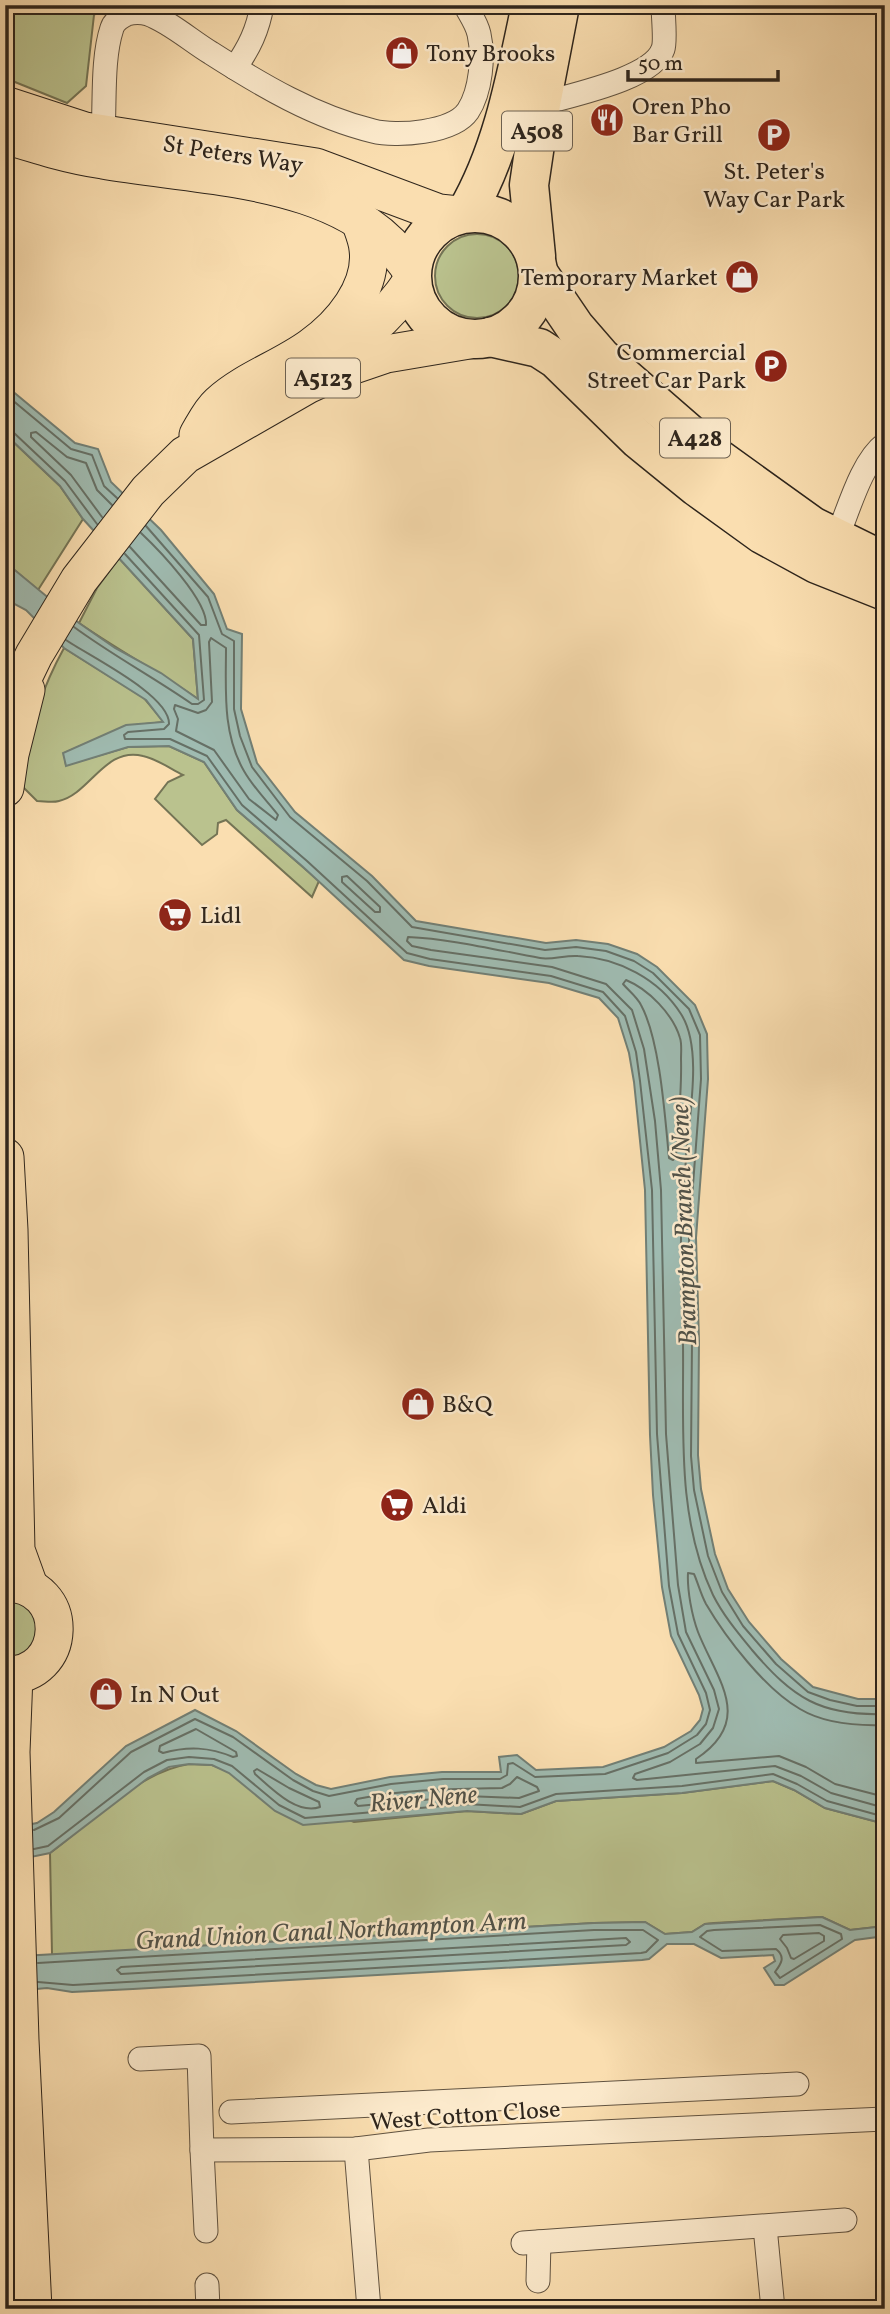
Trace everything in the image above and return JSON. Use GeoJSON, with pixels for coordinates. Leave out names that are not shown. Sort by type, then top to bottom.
{"type":"FeatureCollection","features":[{"type":"Feature","properties":{"kind":"highway","name":"A508"},"geometry":{"type":"LineString","coordinates":[[462,214],[479,191],[496,145],[514,87],[531,5]]}},
{"type":"Feature","properties":{"kind":"highway","name":"A508"},"geometry":{"type":"LineString","coordinates":[[537,266],[529,185],[541,104],[571,70],[559,5]]}},
{"type":"Feature","properties":{"kind":"highway"},"geometry":{"type":"LineString","coordinates":[[462,214],[495,215],[512,225],[526,238],[537,266],[535,295],[522,318],[505,332],[482,338],[459,337],[443,330],[429,319],[419,306],[412,276],[418,248],[429,232],[443,221],[462,214]]}},
{"type":"Feature","properties":{"kind":"highway","name":"A428"},"geometry":{"type":"LineString","coordinates":[[537,266],[575,327],[601,357],[645,397],[790,512],[836,540],[885,562]]}},
{"type":"Feature","properties":{"kind":"highway","name":"A428"},"geometry":{"type":"LineString","coordinates":[[482,338],[539,348],[556,359],[638,439],[697,487],[762,534],[817,564],[885,591]]}},
{"type":"Feature","properties":{"kind":"main road","name":"St Peters Way"},"geometry":{"type":"LineString","coordinates":[[5,105],[85,131],[102,147],[297,191],[332,204],[359,218],[395,247],[412,276]]}},
{"type":"Feature","properties":{"kind":"main road","name":"St Peters Way"},"geometry":{"type":"LineString","coordinates":[[5,135],[50,149],[102,147],[316,167],[439,214],[462,214]]}},
{"type":"Feature","properties":{"kind":"main road"},"geometry":{"type":"LineString","coordinates":[[191,445],[216,407],[232,394],[312,346],[349,311],[362,288],[369,260],[368,246],[359,218]]}},
{"type":"Feature","properties":{"kind":"main road","name":"A5123"},"geometry":{"type":"LineString","coordinates":[[5,715],[34,655],[79,580],[148,491],[191,445],[222,417],[357,339],[390,312],[412,276]]}},
{"type":"Feature","properties":{"kind":"main road","name":"A5123"},"geometry":{"type":"LineString","coordinates":[[191,445],[342,369],[386,355],[482,338]]}},
{"type":"Feature","properties":{"kind":"main road","name":"A5123"},"geometry":{"type":"LineString","coordinates":[[5,788],[10,754],[34,655]]}},
{"type":"Feature","properties":{"kind":"main road"},"geometry":{"type":"LineString","coordinates":[[5,1157],[17,1585],[38,1592],[51,1609],[55,1628],[53,1642],[41,1662],[26,1672],[9,1675],[21,2060],[33,2309]]}},
{"type":"Feature","properties":{"kind":"street"},"geometry":{"type":"LineString","coordinates":[[235,68],[251,46],[262,5]]}},
{"type":"Feature","properties":{"kind":"street"},"geometry":{"type":"LineString","coordinates":[[102,147],[107,56],[112,26],[125,15],[140,12],[148,14],[308,109],[373,131],[396,134],[425,132],[449,124],[467,113],[475,94],[481,52],[479,32],[465,5]]}},
{"type":"Feature","properties":{"kind":"street"},"geometry":{"type":"LineString","coordinates":[[541,104],[571,70],[637,75],[653,65],[663,50],[663,5]]}},
{"type":"Feature","properties":{"kind":"street"},"geometry":{"type":"LineString","coordinates":[[836,540],[868,465],[875,452],[885,444]]}},
{"type":"Feature","properties":{"kind":"street"},"geometry":{"type":"LineString","coordinates":[[140,2059],[199,2056],[206,2231]]}},
{"type":"Feature","properties":{"kind":"street"},"geometry":{"type":"LineString","coordinates":[[230,2112],[797,2084]]}},
{"type":"Feature","properties":{"kind":"street"},"geometry":{"type":"LineString","coordinates":[[420,2103],[429,2140]]}},
{"type":"Feature","properties":{"kind":"street"},"geometry":{"type":"LineString","coordinates":[[884,2117],[885,2125]]}},
{"type":"Feature","properties":{"kind":"street","name":"West Cotton Close"},"geometry":{"type":"LineString","coordinates":[[202,2150],[356,2149],[429,2140],[884,2117]]}},
{"type":"Feature","properties":{"kind":"street"},"geometry":{"type":"LineString","coordinates":[[356,2149],[369,2309]]}},
{"type":"Feature","properties":{"kind":"street"},"geometry":{"type":"LineString","coordinates":[[538,2281],[531,2242],[845,2220]]}},
{"type":"Feature","properties":{"kind":"street"},"geometry":{"type":"LineString","coordinates":[[765,2227],[773,2309]]}},
{"type":"Feature","properties":{"kind":"street"},"geometry":{"type":"LineString","coordinates":[[207,2285],[208,2309]]}},
{"type":"Feature","properties":{"kind":"green space"},"geometry":{"type":"Polygon","coordinates":[[[5,5],[108,5],[94,15],[86,86],[67,103],[5,78],[5,5]]]}},
{"type":"Feature","properties":{"kind":"green space"},"geometry":{"type":"Polygon","coordinates":[[[469,234],[485,234],[501,241],[512,252],[519,268],[516,292],[507,306],[485,318],[469,318],[453,311],[442,300],[435,284],[435,268],[442,252],[453,241],[469,234]]]}},
{"type":"Feature","properties":{"kind":"green space"},"geometry":{"type":"Polygon","coordinates":[[[5,434],[60,486],[83,519],[38,590],[5,562],[5,434]]]}},
{"type":"Feature","properties":{"kind":"green space"},"geometry":{"type":"Polygon","coordinates":[[[119,558],[193,639],[198,699],[79,623],[97,588],[119,558]]]}},
{"type":"Feature","properties":{"kind":"green space"},"geometry":{"type":"Polygon","coordinates":[[[64,648],[144,698],[164,722],[126,726],[64,753],[66,765],[128,747],[169,746],[204,762],[237,810],[319,881],[312,897],[226,820],[218,823],[217,834],[202,845],[155,799],[168,782],[183,775],[153,759],[130,755],[118,758],[80,790],[56,802],[37,801],[23,787],[27,751],[36,715],[64,648]]]}},
{"type":"Feature","properties":{"kind":"green space"},"geometry":{"type":"Polygon","coordinates":[[[5,1599],[26,1604],[38,1620],[37,1640],[23,1655],[5,1658],[5,1599]]]}},
{"type":"Feature","properties":{"kind":"green space"},"geometry":{"type":"Polygon","coordinates":[[[189,1764],[212,1765],[354,1822],[467,1811],[521,1814],[556,1801],[682,1793],[773,1781],[825,1808],[885,1824],[885,1926],[850,1930],[822,1917],[714,1923],[705,1924],[692,1932],[665,1934],[645,1922],[594,1923],[52,1955],[50,1853],[134,1788],[170,1769],[189,1764]]]}},
{"type":"Feature","properties":{"kind":"water"},"geometry":{"type":"Polygon","coordinates":[[[5,385],[75,443],[98,449],[111,482],[161,530],[214,594],[227,629],[242,634],[241,709],[257,763],[295,812],[372,876],[416,921],[546,943],[576,940],[608,944],[637,954],[657,967],[695,1005],[707,1034],[708,1079],[696,1238],[698,1455],[701,1489],[715,1554],[728,1589],[749,1622],[781,1659],[813,1687],[858,1699],[885,1699],[885,1824],[825,1808],[773,1781],[682,1793],[556,1801],[521,1814],[467,1811],[303,1825],[275,1811],[229,1773],[212,1765],[189,1764],[169,1767],[148,1778],[50,1853],[31,1857],[5,1829],[37,1823],[54,1812],[126,1746],[195,1710],[236,1731],[296,1774],[316,1785],[331,1789],[390,1777],[442,1772],[501,1772],[499,1757],[517,1755],[536,1770],[603,1767],[664,1747],[691,1731],[700,1720],[703,1709],[671,1636],[662,1587],[650,1435],[645,1190],[634,1082],[629,1053],[618,1018],[599,998],[549,983],[404,960],[237,810],[204,762],[169,746],[128,747],[66,766],[63,753],[126,725],[163,722],[146,700],[64,648],[26,610],[5,599],[5,562],[79,623],[198,699],[193,639],[83,519],[60,486],[5,434],[5,385]]]}},
{"type":"Feature","properties":{"kind":"water"},"geometry":{"type":"Polygon","coordinates":[[[822,1917],[850,1930],[885,1926],[885,1936],[855,1940],[784,1985],[775,1985],[764,1968],[775,1961],[773,1955],[721,1958],[694,1944],[667,1944],[649,1959],[642,1960],[133,1989],[72,1992],[47,1988],[5,1992],[5,1957],[594,1923],[645,1922],[665,1934],[692,1932],[705,1924],[822,1917]]]}},
{"type":"Feature","properties":{"kind":"place","name":"Tony Brooks"},"geometry":{"type":"Point","coordinates":[402,53]}},
{"type":"Feature","properties":{"kind":"place","name":"Oren Pho Bar Grill"},"geometry":{"type":"Point","coordinates":[607,120]}},
{"type":"Feature","properties":{"kind":"place","name":"St. Peter's Way Car Park"},"geometry":{"type":"Point","coordinates":[774,135]}},
{"type":"Feature","properties":{"kind":"place","name":"Temporary Market"},"geometry":{"type":"Point","coordinates":[742,277]}},
{"type":"Feature","properties":{"kind":"place","name":"Commercial Street Car Park"},"geometry":{"type":"Point","coordinates":[771,366]}},
{"type":"Feature","properties":{"kind":"place","name":"Lidl"},"geometry":{"type":"Point","coordinates":[175,915]}},
{"type":"Feature","properties":{"kind":"place","name":"B&Q"},"geometry":{"type":"Point","coordinates":[418,1404]}},
{"type":"Feature","properties":{"kind":"place","name":"Aldi"},"geometry":{"type":"Point","coordinates":[397,1505]}},
{"type":"Feature","properties":{"kind":"place","name":"In N Out"},"geometry":{"type":"Point","coordinates":[106,1694]}},
{"type":"Feature","properties":{"kind":"water label","name":"Brampton Branch (Nene)"},"geometry":{"type":"Point","coordinates":[683,1221]}},
{"type":"Feature","properties":{"kind":"water label","name":"River Nene"},"geometry":{"type":"Point","coordinates":[423,1798]}},
{"type":"Feature","properties":{"kind":"water label","name":"Grand Union Canal Northampton Arm"},"geometry":{"type":"Point","coordinates":[331,1930]}}]}
